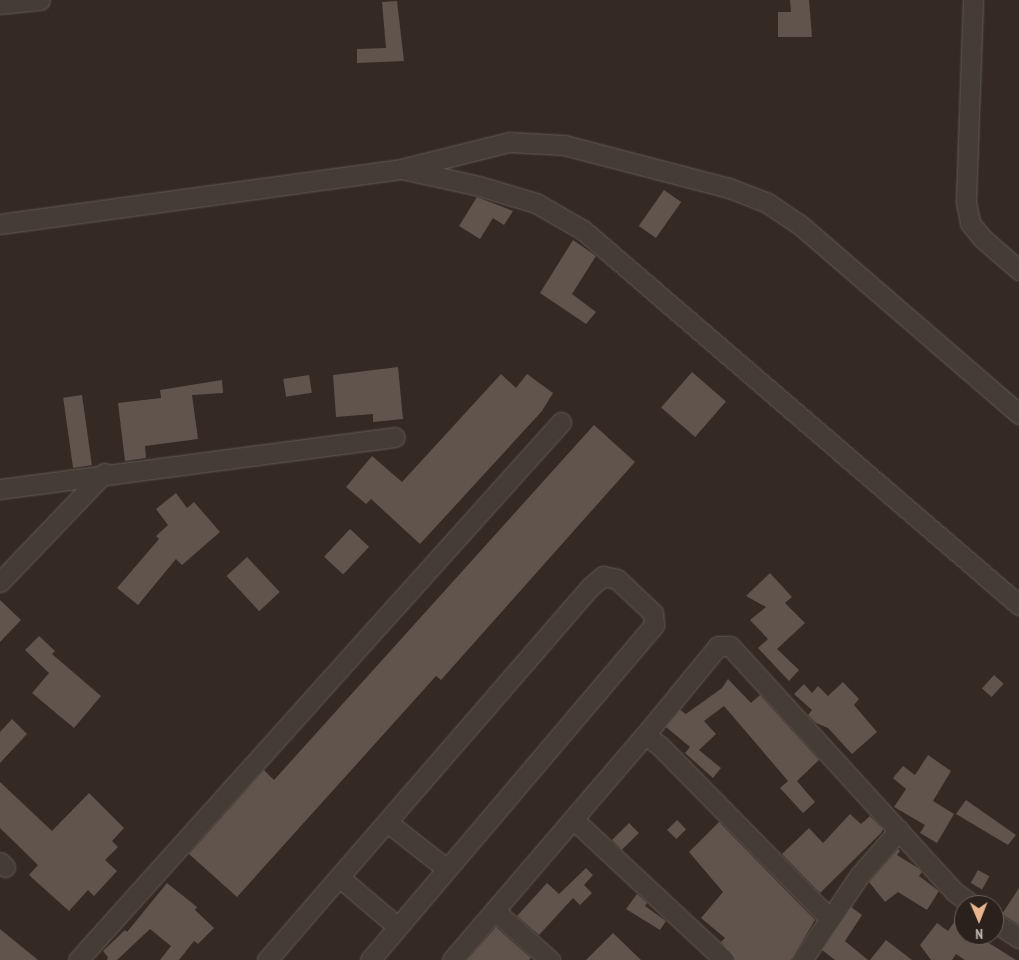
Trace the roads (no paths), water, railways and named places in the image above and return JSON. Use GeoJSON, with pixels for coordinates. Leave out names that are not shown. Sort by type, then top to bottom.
{"type":"FeatureCollection","features":[{"type":"Feature","properties":{"kind":"street"},"geometry":{"type":"LineString","coordinates":[[0,4],[40,0]]}},
{"type":"Feature","properties":{"kind":"street"},"geometry":{"type":"LineString","coordinates":[[973,0],[966,202],[970,223],[982,238],[1019,270]]}},
{"type":"Feature","properties":{"kind":"street"},"geometry":{"type":"LineString","coordinates":[[0,224],[402,169],[508,142],[564,145],[729,188],[766,202],[799,224],[1019,414]]}},
{"type":"Feature","properties":{"kind":"street"},"geometry":{"type":"LineString","coordinates":[[402,169],[479,186],[536,203],[583,230],[1019,604]]}},
{"type":"Feature","properties":{"kind":"street"},"geometry":{"type":"LineString","coordinates":[[78,960],[561,422]]}},
{"type":"Feature","properties":{"kind":"street"},"geometry":{"type":"LineString","coordinates":[[0,489],[104,473],[395,436]]}},
{"type":"Feature","properties":{"kind":"street"},"geometry":{"type":"LineString","coordinates":[[0,582],[104,473]]}},
{"type":"Feature","properties":{"kind":"street"},"geometry":{"type":"LineString","coordinates":[[267,960],[590,587],[603,576],[617,579],[653,613],[654,624],[370,960]]}},
{"type":"Feature","properties":{"kind":"street"},"geometry":{"type":"LineString","coordinates":[[452,960],[645,735],[718,646],[730,646],[959,895]]}},
{"type":"Feature","properties":{"kind":"street"},"geometry":{"type":"LineString","coordinates":[[645,735],[660,746],[828,917]]}},
{"type":"Feature","properties":{"kind":"street"},"geometry":{"type":"LineString","coordinates":[[573,819],[724,960]]}},
{"type":"Feature","properties":{"kind":"street"},"geometry":{"type":"LineString","coordinates":[[387,822],[447,870]]}},
{"type":"Feature","properties":{"kind":"street"},"geometry":{"type":"LineString","coordinates":[[802,960],[828,917],[899,830]]}},
{"type":"Feature","properties":{"kind":"street"},"geometry":{"type":"LineString","coordinates":[[340,876],[398,927]]}},
{"type":"Feature","properties":{"kind":"street"},"geometry":{"type":"LineString","coordinates":[[495,911],[550,960]]}},
{"type":"Feature","properties":{"kind":"street"},"geometry":{"type":"LineString","coordinates":[[1004,928],[1019,938]]}}]}
